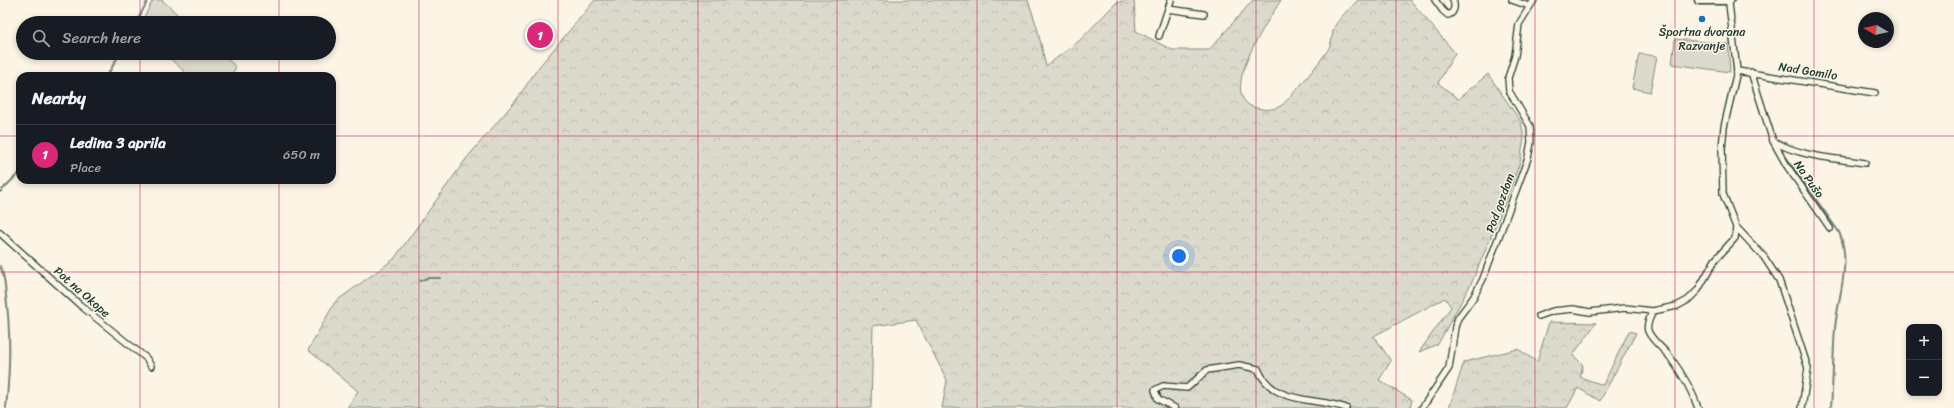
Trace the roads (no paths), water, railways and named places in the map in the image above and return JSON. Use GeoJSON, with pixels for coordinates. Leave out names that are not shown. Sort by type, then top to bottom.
{"type":"FeatureCollection","features":[{"type":"Feature","properties":{"kind":"street"},"geometry":{"type":"LineString","coordinates":[[1159,36],[1171,0]]}},
{"type":"Feature","properties":{"kind":"street"},"geometry":{"type":"LineString","coordinates":[[1435,0],[1448,15],[1453,11],[1454,3]]}},
{"type":"Feature","properties":{"kind":"street"},"geometry":{"type":"LineString","coordinates":[[1512,0],[1529,6]]}},
{"type":"Feature","properties":{"kind":"street","name":"Pod gozdom"},"geometry":{"type":"LineString","coordinates":[[1422,408],[1449,368],[1456,322],[1484,278],[1528,158],[1531,142],[1530,126],[1509,91],[1508,78],[1515,56],[1520,24],[1529,6],[1534,0]]}},
{"type":"Feature","properties":{"kind":"street"},"geometry":{"type":"LineString","coordinates":[[1699,0],[1729,1],[1737,71],[1724,127],[1722,148],[1723,194],[1736,227],[1764,258],[1779,280],[1808,368],[1802,408]]}},
{"type":"Feature","properties":{"kind":"street"},"geometry":{"type":"LineString","coordinates":[[1168,9],[1204,14]]}},
{"type":"Feature","properties":{"kind":"street","name":"Nad Gomilo"},"geometry":{"type":"LineString","coordinates":[[1737,71],[1751,72],[1875,93]]}},
{"type":"Feature","properties":{"kind":"street","name":"Na Pušo"},"geometry":{"type":"LineString","coordinates":[[1751,72],[1773,141],[1787,166],[1830,228]]}},
{"type":"Feature","properties":{"kind":"street"},"geometry":{"type":"LineString","coordinates":[[1773,141],[1786,149],[1802,154],[1865,162]]}},
{"type":"Feature","properties":{"kind":"street"},"geometry":{"type":"LineString","coordinates":[[1539,316],[1553,311],[1573,309],[1590,312],[1625,308],[1653,311],[1677,306],[1688,300],[1698,290],[1715,260],[1735,238],[1736,227]]}},
{"type":"Feature","properties":{"kind":"street","name":"Pot na Okope"},"geometry":{"type":"LineString","coordinates":[[0,233],[80,305],[146,358],[151,366]]}},
{"type":"Feature","properties":{"kind":"street"},"geometry":{"type":"LineString","coordinates":[[1653,311],[1647,329],[1651,336],[1670,358],[1695,398],[1698,408]]}},
{"type":"Feature","properties":{"kind":"street"},"geometry":{"type":"LineString","coordinates":[[1175,408],[1158,399],[1155,390],[1164,386],[1187,388],[1207,370],[1239,365],[1258,369],[1263,380],[1280,394],[1335,404],[1346,408]]}},
{"type":"Feature","properties":{"kind":"waterway"},"geometry":{"type":"LineString","coordinates":[[140,16],[148,0]]}},
{"type":"Feature","properties":{"kind":"waterway"},"geometry":{"type":"LineString","coordinates":[[109,72],[116,60]]}},
{"type":"Feature","properties":{"kind":"waterway"},"geometry":{"type":"LineString","coordinates":[[1786,157],[1839,232],[1843,243],[1844,267],[1835,328],[1831,408]]}},
{"type":"Feature","properties":{"kind":"waterway"},"geometry":{"type":"LineString","coordinates":[[0,192],[16,176]]}},
{"type":"Feature","properties":{"kind":"waterway"},"geometry":{"type":"LineString","coordinates":[[0,266],[3,273],[9,324],[9,366],[6,408]]}},
{"type":"Feature","properties":{"kind":"waterway"},"geometry":{"type":"LineString","coordinates":[[420,281],[427,278],[440,278]]}},
{"type":"Feature","properties":{"kind":"place","name":"Športna dvorana Razvanje"},"geometry":{"type":"Point","coordinates":[1702,19]}},
{"type":"Feature","properties":{"kind":"place","name":"Ledina 3 aprila"},"geometry":{"type":"Point","coordinates":[540,35]}}]}
